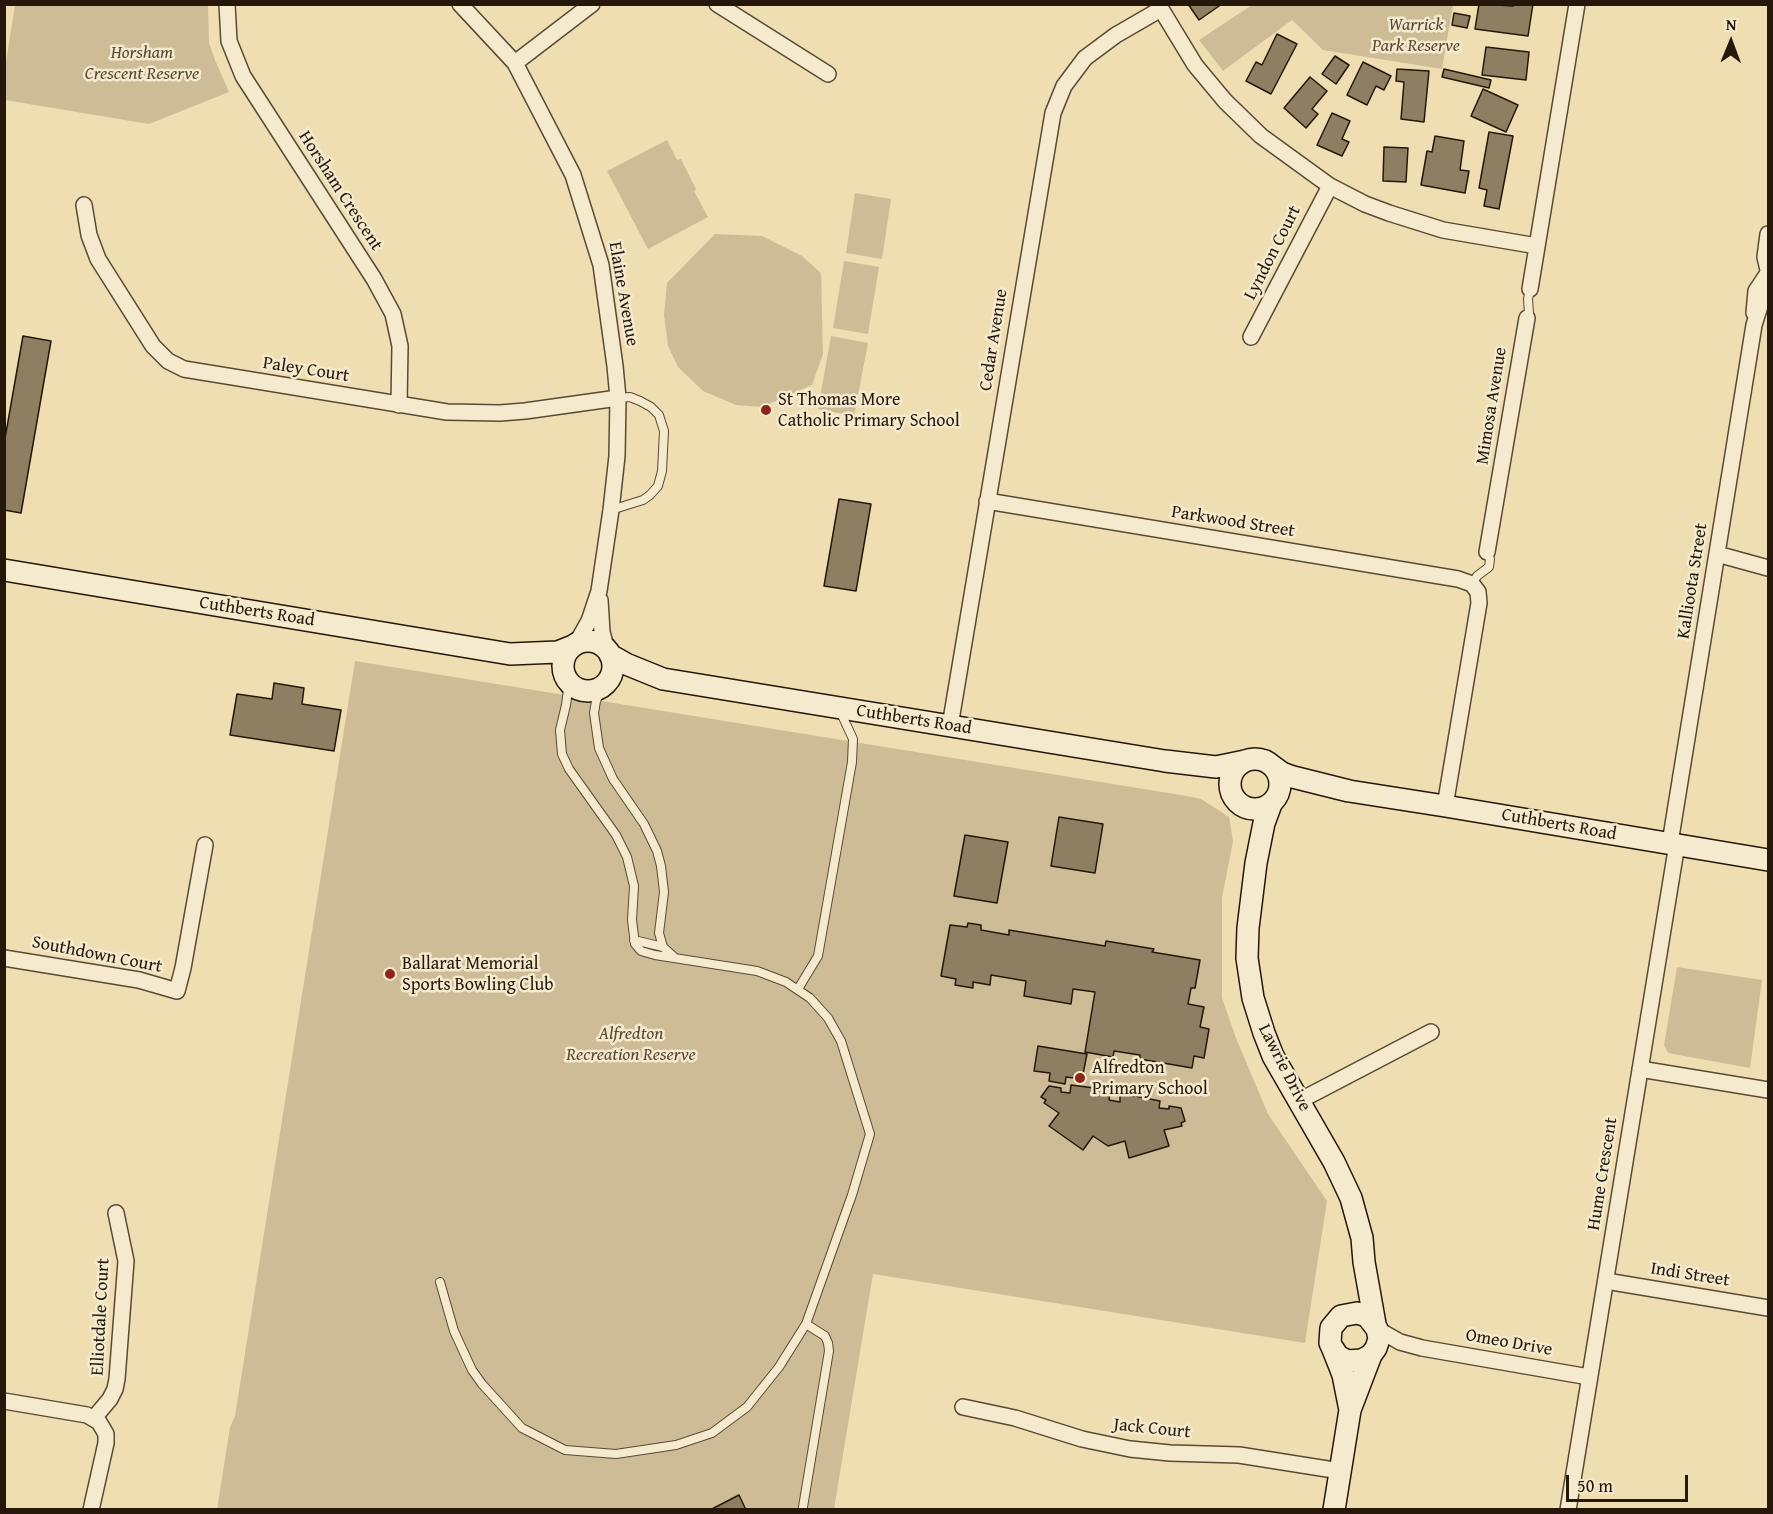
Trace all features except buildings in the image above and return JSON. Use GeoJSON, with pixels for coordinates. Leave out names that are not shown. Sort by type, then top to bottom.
{"type":"FeatureCollection","features":[{"type":"Feature","properties":{"kind":"street","name":"Horsham Crescent"},"geometry":{"type":"LineString","coordinates":[[227,4],[229,41],[243,76],[374,279],[393,314],[401,355],[399,405]]}},
{"type":"Feature","properties":{"kind":"street","name":"Elaine Avenue"},"geometry":{"type":"LineString","coordinates":[[460,4],[515,63],[573,175],[602,265],[614,348],[618,398],[617,456],[599,591],[589,621],[575,645]]}},
{"type":"Feature","properties":{"kind":"street"},"geometry":{"type":"LineString","coordinates":[[515,63],[592,4]]}},
{"type":"Feature","properties":{"kind":"street"},"geometry":{"type":"LineString","coordinates":[[717,4],[828,74]]}},
{"type":"Feature","properties":{"kind":"street","name":"Mimosa Avenue"},"geometry":{"type":"LineString","coordinates":[[1530,289],[1577,4]]}},
{"type":"Feature","properties":{"kind":"street"},"geometry":{"type":"LineString","coordinates":[[1160,7],[1195,65],[1225,101],[1261,136],[1330,186],[1365,204],[1424,225],[1537,246]]}},
{"type":"Feature","properties":{"kind":"street","name":"Cedar Avenue"},"geometry":{"type":"LineString","coordinates":[[950,726],[1053,113],[1064,86],[1086,58],[1103,43],[1160,7]]}},
{"type":"Feature","properties":{"kind":"street","name":"Lyndon Court"},"geometry":{"type":"LineString","coordinates":[[1251,337],[1330,186]]}},
{"type":"Feature","properties":{"kind":"street","name":"Paley Court"},"geometry":{"type":"LineString","coordinates":[[84,205],[89,235],[98,259],[153,346],[176,366],[191,371],[447,412],[525,411],[618,398]]}},
{"type":"Feature","properties":{"kind":"street","name":"Kallioota Street"},"geometry":{"type":"LineString","coordinates":[[1673,844],[1754,326],[1755,294],[1768,271],[1765,254],[1768,234]]}},
{"type":"Feature","properties":{"kind":"street","name":"Kallioota Street"},"geometry":{"type":"LineString","coordinates":[[1754,326],[1760,306],[1768,294]]}},
{"type":"Feature","properties":{"kind":"street","name":"Mimosa Avenue"},"geometry":{"type":"LineString","coordinates":[[1487,552],[1527,318]]}},
{"type":"Feature","properties":{"kind":"street","name":"Parkwood Street"},"geometry":{"type":"LineString","coordinates":[[987,501],[1458,579],[1472,584]]}},
{"type":"Feature","properties":{"kind":"street"},"geometry":{"type":"LineString","coordinates":[[1717,554],[1768,568]]}},
{"type":"Feature","properties":{"kind":"street","name":"Cuthberts Road"},"geometry":{"type":"LineString","coordinates":[[4,570],[510,654],[539,665],[568,681]]}},
{"type":"Feature","properties":{"kind":"street"},"geometry":{"type":"LineString","coordinates":[[1445,806],[1479,601],[1472,584]]}},
{"type":"Feature","properties":{"kind":"street","name":"Elaine Avenue"},"geometry":{"type":"LineString","coordinates":[[599,591],[602,632],[609,653]]}},
{"type":"Feature","properties":{"kind":"street"},"geometry":{"type":"LineString","coordinates":[[591,642],[602,646],[609,653],[612,670],[604,685],[591,690],[583,690],[568,681],[563,669],[564,662],[568,652],[575,645],[591,642]]}},
{"type":"Feature","properties":{"kind":"street","name":"Cuthberts Road"},"geometry":{"type":"LineString","coordinates":[[510,654],[558,652],[575,645]]}},
{"type":"Feature","properties":{"kind":"street","name":"Cuthberts Road"},"geometry":{"type":"LineString","coordinates":[[609,653],[626,664],[663,679],[1165,761],[1216,767],[1245,761]]}},
{"type":"Feature","properties":{"kind":"street","name":"Cuthberts Road"},"geometry":{"type":"LineString","coordinates":[[604,685],[663,679]]}},
{"type":"Feature","properties":{"kind":"street"},"geometry":{"type":"LineString","coordinates":[[1260,760],[1271,765],[1277,772],[1280,782],[1278,792],[1272,802],[1264,808],[1253,809],[1235,800],[1230,787],[1231,775],[1245,761],[1260,760]]}},
{"type":"Feature","properties":{"kind":"street","name":"Cuthberts Road"},"geometry":{"type":"LineString","coordinates":[[1165,761],[1220,786],[1235,800]]}},
{"type":"Feature","properties":{"kind":"street","name":"Cuthberts Road"},"geometry":{"type":"LineString","coordinates":[[1271,765],[1288,775],[1349,792],[1768,860]]}},
{"type":"Feature","properties":{"kind":"street","name":"Cuthberts Road"},"geometry":{"type":"LineString","coordinates":[[1272,802],[1305,793],[1349,792]]}},
{"type":"Feature","properties":{"kind":"street","name":"Lawrie Drive"},"geometry":{"type":"LineString","coordinates":[[1235,800],[1246,820],[1256,863]]}},
{"type":"Feature","properties":{"kind":"street","name":"Lawrie Drive"},"geometry":{"type":"LineString","coordinates":[[1272,802],[1264,823],[1256,863],[1247,948],[1251,987],[1268,1044],[1347,1187],[1359,1220],[1376,1327]]}},
{"type":"Feature","properties":{"kind":"street","name":"Hume Crescent"},"geometry":{"type":"LineString","coordinates":[[1568,1509],[1640,1069],[1673,844]]}},
{"type":"Feature","properties":{"kind":"street","name":"Southdown Court"},"geometry":{"type":"LineString","coordinates":[[4,958],[140,980],[177,991],[205,845]]}},
{"type":"Feature","properties":{"kind":"street"},"geometry":{"type":"LineString","coordinates":[[1299,1101],[1431,1032]]}},
{"type":"Feature","properties":{"kind":"street"},"geometry":{"type":"LineString","coordinates":[[1640,1069],[1768,1090]]}},
{"type":"Feature","properties":{"kind":"street","name":"Elliotdale Court"},"geometry":{"type":"LineString","coordinates":[[94,1418],[108,1401],[117,1384],[126,1261],[116,1213]]}},
{"type":"Feature","properties":{"kind":"street","name":"Lawrie Drive"},"geometry":{"type":"LineString","coordinates":[[1334,1323],[1350,1300],[1364,1262]]}},
{"type":"Feature","properties":{"kind":"street","name":"Indi Street"},"geometry":{"type":"LineString","coordinates":[[1606,1281],[1768,1308]]}},
{"type":"Feature","properties":{"kind":"street"},"geometry":{"type":"LineString","coordinates":[[1334,1509],[1350,1410],[1378,1339],[1376,1327],[1367,1316],[1352,1313],[1341,1316],[1334,1323],[1330,1332],[1332,1347],[1343,1375],[1350,1410]]}},
{"type":"Feature","properties":{"kind":"street","name":"Omeo Drive"},"geometry":{"type":"LineString","coordinates":[[1376,1327],[1391,1338],[1422,1348],[1589,1377]]}},
{"type":"Feature","properties":{"kind":"street"},"geometry":{"type":"LineString","coordinates":[[1332,1347],[1338,1356],[1347,1361],[1357,1362],[1372,1354]]}},
{"type":"Feature","properties":{"kind":"street","name":"Omeo Drive"},"geometry":{"type":"LineString","coordinates":[[1372,1354],[1389,1349],[1422,1348]]}},
{"type":"Feature","properties":{"kind":"street"},"geometry":{"type":"LineString","coordinates":[[4,1401],[84,1414],[94,1418],[103,1428],[106,1449],[91,1509]]}},
{"type":"Feature","properties":{"kind":"street","name":"Jack Court"},"geometry":{"type":"LineString","coordinates":[[963,1407],[1015,1418],[1082,1439],[1130,1449],[1239,1455],[1340,1471]]}},
{"type":"Feature","properties":{"kind":"lane","name":"Mimosa Avenue"},"geometry":{"type":"LineString","coordinates":[[1527,318],[1530,289]]}},
{"type":"Feature","properties":{"kind":"lane"},"geometry":{"type":"LineString","coordinates":[[611,510],[646,498],[658,486],[662,471],[664,431],[659,415],[640,401],[630,397],[618,398]]}},
{"type":"Feature","properties":{"kind":"lane","name":"Mimosa Avenue"},"geometry":{"type":"LineString","coordinates":[[1472,584],[1477,576],[1489,567],[1490,558],[1487,552]]}},
{"type":"Feature","properties":{"kind":"lane"},"geometry":{"type":"LineString","coordinates":[[440,1282],[454,1331],[472,1370],[522,1428],[566,1450],[616,1454],[676,1445],[712,1433],[747,1407],[779,1367],[806,1324],[849,1206],[870,1134],[841,1041],[828,1018],[810,998],[798,989],[757,971],[655,955],[641,951],[637,947],[632,920],[634,886],[627,857],[616,835],[569,769],[562,754],[560,730],[566,705],[568,681]]}},
{"type":"Feature","properties":{"kind":"lane"},"geometry":{"type":"LineString","coordinates":[[604,685],[595,709],[597,742],[609,773],[647,830],[657,851],[664,897],[659,930],[663,947]]}},
{"type":"Feature","properties":{"kind":"lane"},"geometry":{"type":"LineString","coordinates":[[798,989],[818,956],[852,762],[853,739],[838,708]]}},
{"type":"Feature","properties":{"kind":"lane"},"geometry":{"type":"LineString","coordinates":[[634,940],[663,947],[674,957]]}},
{"type":"Feature","properties":{"kind":"lane"},"geometry":{"type":"LineString","coordinates":[[803,1507],[829,1351],[825,1336],[806,1324]]}},
{"type":"Feature","properties":{"kind":"green space","name":"Horsham Crescent Reserve"},"geometry":{"type":"Polygon","coordinates":[[[15,5],[208,5],[209,43],[229,92],[149,124],[5,100],[5,68],[15,5]]]}},
{"type":"Feature","properties":{"kind":"green space","name":"Warrick Park Reserve"},"geometry":{"type":"Polygon","coordinates":[[[1252,5],[1453,5],[1442,69],[1323,50],[1292,20],[1223,71],[1199,40],[1252,5]]]}},
{"type":"Feature","properties":{"kind":"green space"},"geometry":{"type":"Polygon","coordinates":[[[667,140],[677,160],[681,159],[708,217],[648,249],[607,171],[667,140]]]}},
{"type":"Feature","properties":{"kind":"green space"},"geometry":{"type":"Polygon","coordinates":[[[855,193],[891,199],[882,259],[846,253],[855,193]]]}},
{"type":"Feature","properties":{"kind":"green space"},"geometry":{"type":"Polygon","coordinates":[[[715,234],[762,236],[802,256],[821,273],[823,354],[812,385],[762,407],[736,405],[703,391],[678,367],[668,346],[664,315],[667,283],[715,234]]]}},
{"type":"Feature","properties":{"kind":"green space"},"geometry":{"type":"Polygon","coordinates":[[[844,261],[879,267],[868,334],[833,328],[844,261]]]}},
{"type":"Feature","properties":{"kind":"green space"},"geometry":{"type":"Polygon","coordinates":[[[831,336],[868,343],[854,416],[818,409],[831,336]]]}},
{"type":"Feature","properties":{"kind":"green space","name":"Alfredton Recreation Reserve"},"geometry":{"type":"Polygon","coordinates":[[[355,661],[1187,796],[1201,799],[1229,817],[1233,841],[1222,898],[1222,998],[1268,1114],[1327,1201],[1305,1343],[873,1274],[834,1509],[217,1510],[230,1427],[235,1416],[355,661]]]}},
{"type":"Feature","properties":{"kind":"green space"},"geometry":{"type":"Polygon","coordinates":[[[1677,967],[1762,980],[1750,1068],[1668,1053],[1664,1045],[1677,967]]]}},
{"type":"Feature","properties":{"kind":"place","name":"St Thomas More Catholic Primary School"},"geometry":{"type":"Point","coordinates":[766,410]}},
{"type":"Feature","properties":{"kind":"place","name":"Ballarat Memorial Sports Bowling Club"},"geometry":{"type":"Point","coordinates":[390,974]}},
{"type":"Feature","properties":{"kind":"place","name":"Alfredton Primary School"},"geometry":{"type":"Point","coordinates":[1080,1078]}}]}
